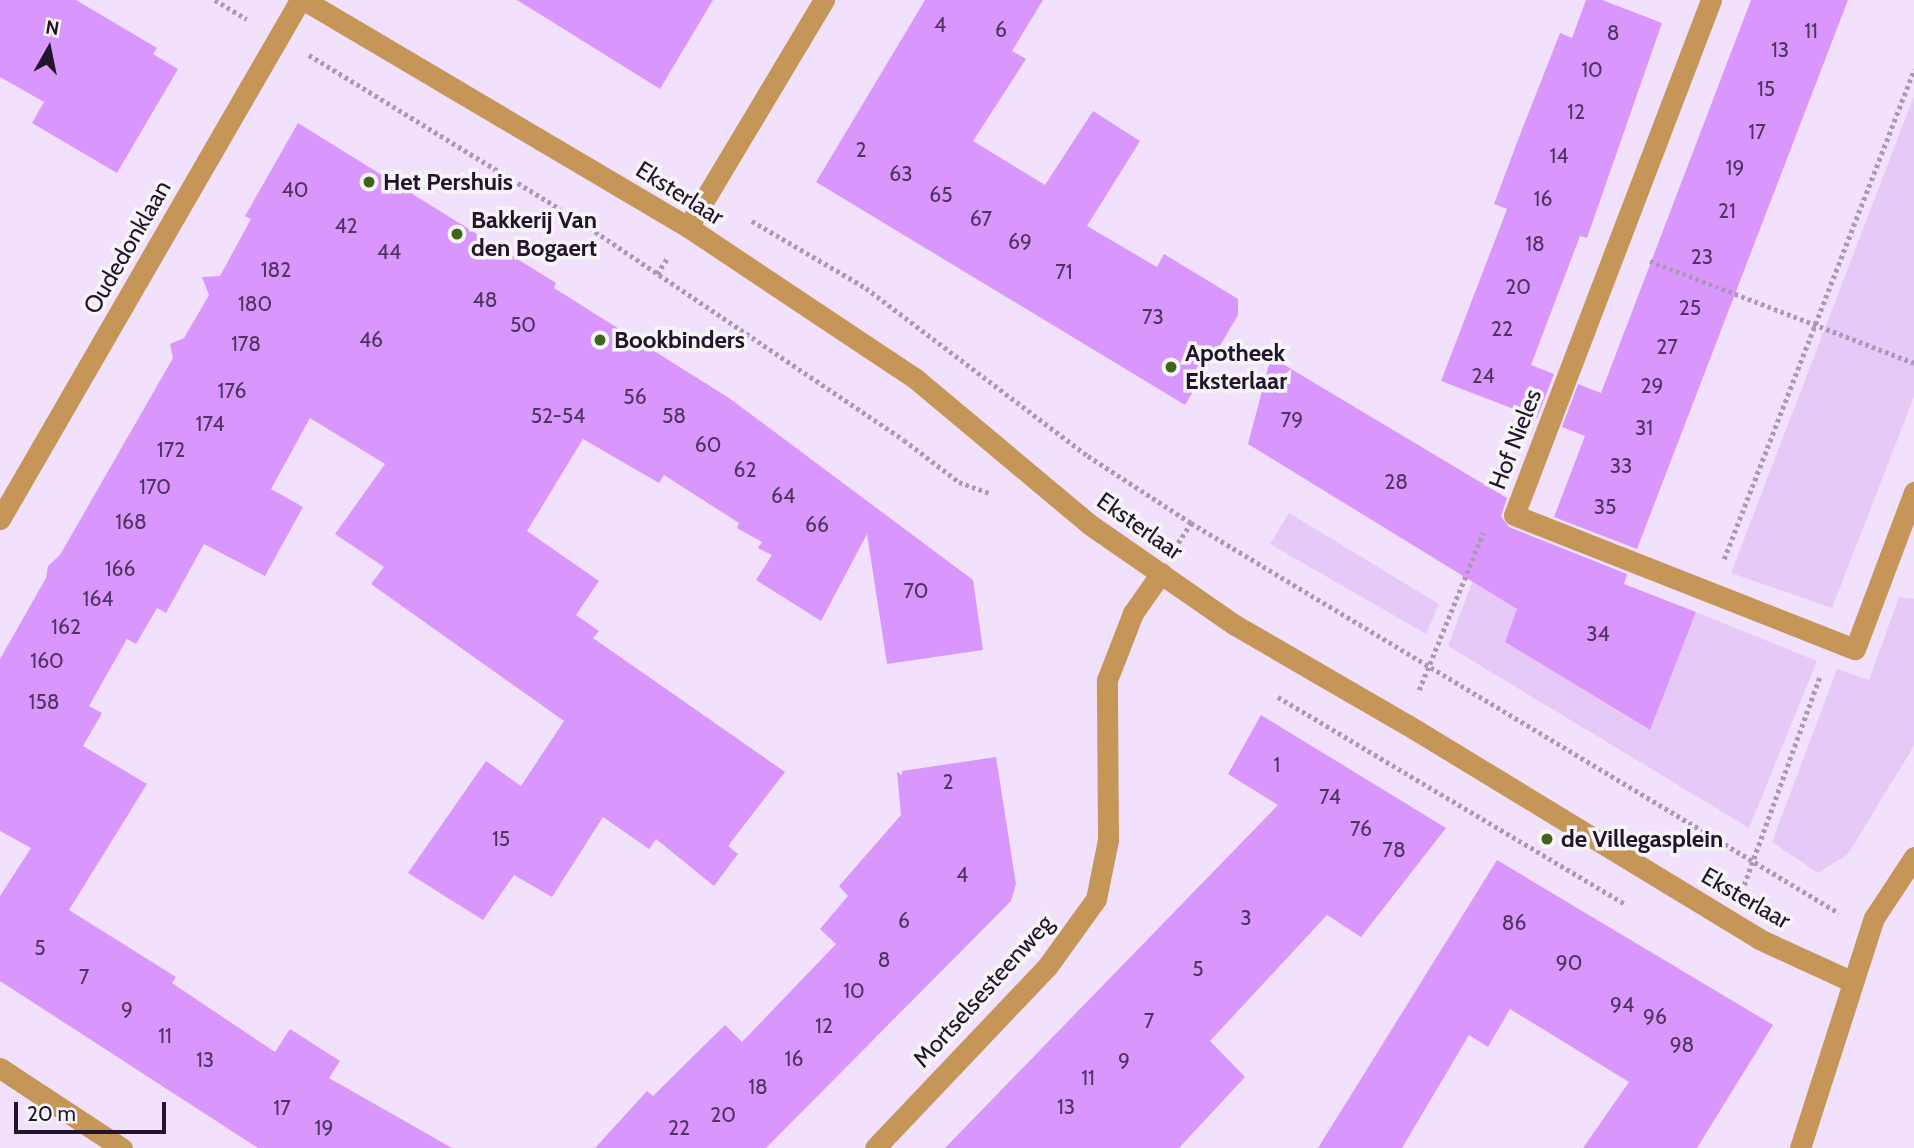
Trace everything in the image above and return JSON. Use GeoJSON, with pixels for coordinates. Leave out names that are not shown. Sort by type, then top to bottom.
{"type":"FeatureCollection","features":[{"type":"Feature","properties":{"kind":"street","name":"Oudedonklaan"},"geometry":{"type":"LineString","coordinates":[[0,519],[278,37],[302,0]]}},
{"type":"Feature","properties":{"kind":"street","name":"Eksterlaar"},"geometry":{"type":"LineString","coordinates":[[302,0],[688,227],[917,380],[1089,524],[1235,625],[1406,723],[1731,922],[1853,982]]}},
{"type":"Feature","properties":{"kind":"street"},"geometry":{"type":"LineString","coordinates":[[688,227],[824,0]]}},
{"type":"Feature","properties":{"kind":"street","name":"Hof Nieles"},"geometry":{"type":"LineString","coordinates":[[1711,0],[1514,515],[1855,649],[1914,492]]}},
{"type":"Feature","properties":{"kind":"street","name":"Mortselsesteenweg"},"geometry":{"type":"LineString","coordinates":[[874,1148],[1047,967],[1096,899],[1108,840],[1107,680],[1133,613],[1161,573]]}},
{"type":"Feature","properties":{"kind":"street"},"geometry":{"type":"LineString","coordinates":[[1800,1148],[1826,1080],[1868,935],[1914,857]]}},
{"type":"Feature","properties":{"kind":"street"},"geometry":{"type":"LineString","coordinates":[[0,1068],[122,1148]]}},
{"type":"Feature","properties":{"kind":"path"},"geometry":{"type":"LineString","coordinates":[[215,0],[578,220],[904,440],[959,482],[1001,501]]}},
{"type":"Feature","properties":{"kind":"path"},"geometry":{"type":"LineString","coordinates":[[1711,593],[1914,70]]}},
{"type":"Feature","properties":{"kind":"path"},"geometry":{"type":"LineString","coordinates":[[708,193],[866,288],[1099,464],[1428,667],[1752,861],[1868,935]]}},
{"type":"Feature","properties":{"kind":"path"},"geometry":{"type":"LineString","coordinates":[[1616,248],[1914,363]]}},
{"type":"Feature","properties":{"kind":"path"},"geometry":{"type":"LineString","coordinates":[[1406,723],[1484,530],[1514,515]]}},
{"type":"Feature","properties":{"kind":"path"},"geometry":{"type":"LineString","coordinates":[[1731,922],[1833,641]]}},
{"type":"Feature","properties":{"kind":"path"},"geometry":{"type":"LineString","coordinates":[[1275,695],[1619,903],[1631,905]]}},
{"type":"Feature","properties":{"kind":"shaded area"},"geometry":{"type":"Polygon","coordinates":[[[1914,96],[1914,397],[1832,608],[1731,573],[1914,96]]]}},
{"type":"Feature","properties":{"kind":"shaded area"},"geometry":{"type":"Polygon","coordinates":[[[1289,513],[1439,604],[1426,634],[1270,544],[1289,513]]]}},
{"type":"Feature","properties":{"kind":"shaded area"},"geometry":{"type":"Polygon","coordinates":[[[1490,535],[1539,552],[1505,642],[1649,730],[1696,612],[1817,661],[1749,828],[1448,646],[1490,535]]]}},
{"type":"Feature","properties":{"kind":"shaded area"},"geometry":{"type":"Polygon","coordinates":[[[1899,597],[1914,599],[1914,746],[1848,854],[1818,873],[1772,842],[1837,669],[1869,680],[1899,597]]]}},
{"type":"Feature","properties":{"kind":"building"},"geometry":{"type":"Polygon","coordinates":[[[0,0],[76,0],[157,48],[153,54],[178,69],[117,173],[32,123],[44,102],[0,77],[0,0]]]}},
{"type":"Feature","properties":{"kind":"building"},"geometry":{"type":"Polygon","coordinates":[[[517,0],[713,0],[660,89],[517,0]]]}},
{"type":"Feature","properties":{"kind":"building"},"geometry":{"type":"Polygon","coordinates":[[[925,0],[1043,0],[1012,51],[1026,59],[973,141],[1045,185],[1093,111],[1140,141],[1087,226],[1157,267],[1164,254],[1238,299],[1238,315],[1185,405],[816,182],[925,0]]]}},
{"type":"Feature","properties":{"kind":"building"},"geometry":{"type":"Polygon","coordinates":[[[1586,0],[1602,0],[1662,23],[1587,238],[1580,236],[1531,365],[1554,374],[1537,418],[1441,381],[1507,209],[1494,204],[1521,132],[1560,33],[1572,38],[1586,0]]]}},
{"type":"Feature","properties":{"kind":"building"},"geometry":{"type":"Polygon","coordinates":[[[1751,0],[1848,0],[1637,549],[1554,517],[1585,436],[1562,427],[1578,384],[1601,393],[1751,0]]]}},
{"type":"Feature","properties":{"kind":"building"},"geometry":{"type":"Polygon","coordinates":[[[298,123],[556,283],[554,288],[729,398],[973,580],[983,650],[887,664],[867,534],[821,621],[756,580],[772,555],[758,548],[762,542],[737,528],[739,523],[664,475],[659,483],[583,439],[527,531],[599,581],[576,615],[599,631],[593,638],[785,772],[728,846],[738,854],[714,886],[656,839],[649,849],[603,817],[552,897],[514,875],[483,920],[408,873],[486,761],[521,786],[564,721],[371,584],[384,567],[335,534],[385,464],[310,418],[271,489],[303,507],[265,576],[204,544],[166,613],[157,608],[136,644],[127,639],[89,706],[102,713],[83,746],[147,784],[69,910],[176,977],[172,983],[275,1052],[290,1029],[340,1061],[329,1078],[452,1148],[258,1148],[0,981],[0,896],[31,848],[0,831],[0,659],[46,578],[48,566],[60,555],[173,358],[170,344],[184,338],[209,295],[202,277],[220,276],[251,219],[245,216],[298,123]]]}},
{"type":"Feature","properties":{"kind":"building"},"geometry":{"type":"Polygon","coordinates":[[[1271,357],[1507,498],[1501,516],[1509,527],[1627,574],[1624,584],[1696,612],[1650,730],[1505,642],[1517,609],[1248,444],[1271,357]]]}},
{"type":"Feature","properties":{"kind":"building"},"geometry":{"type":"Polygon","coordinates":[[[1261,715],[1446,828],[1361,937],[1327,915],[1210,1041],[1245,1077],[1179,1148],[945,1148],[1278,805],[1228,774],[1261,715]]]}},
{"type":"Feature","properties":{"kind":"building"},"geometry":{"type":"Polygon","coordinates":[[[996,757],[1016,884],[1011,901],[766,1148],[595,1148],[647,1091],[653,1096],[725,1025],[742,1042],[836,944],[820,929],[848,896],[839,886],[901,815],[897,772],[902,775],[902,771],[996,757]]]}},
{"type":"Feature","properties":{"kind":"building"},"geometry":{"type":"Polygon","coordinates":[[[1497,860],[1773,1025],[1697,1148],[1583,1148],[1629,1082],[1510,1009],[1488,1047],[1469,1035],[1402,1148],[1318,1148],[1497,860]]]}},
{"type":"Feature","properties":{"kind":"place","name":"Het Pershuis"},"geometry":{"type":"Point","coordinates":[369,182]}},
{"type":"Feature","properties":{"kind":"place","name":"Bakkerij Van den Bogaert"},"geometry":{"type":"Point","coordinates":[457,234]}},
{"type":"Feature","properties":{"kind":"place","name":"Bookbinders"},"geometry":{"type":"Point","coordinates":[600,340]}},
{"type":"Feature","properties":{"kind":"place","name":"Apotheek Eksterlaar"},"geometry":{"type":"Point","coordinates":[1171,367]}},
{"type":"Feature","properties":{"kind":"place","name":"de Villegasplein"},"geometry":{"type":"Point","coordinates":[1547,839]}}]}
